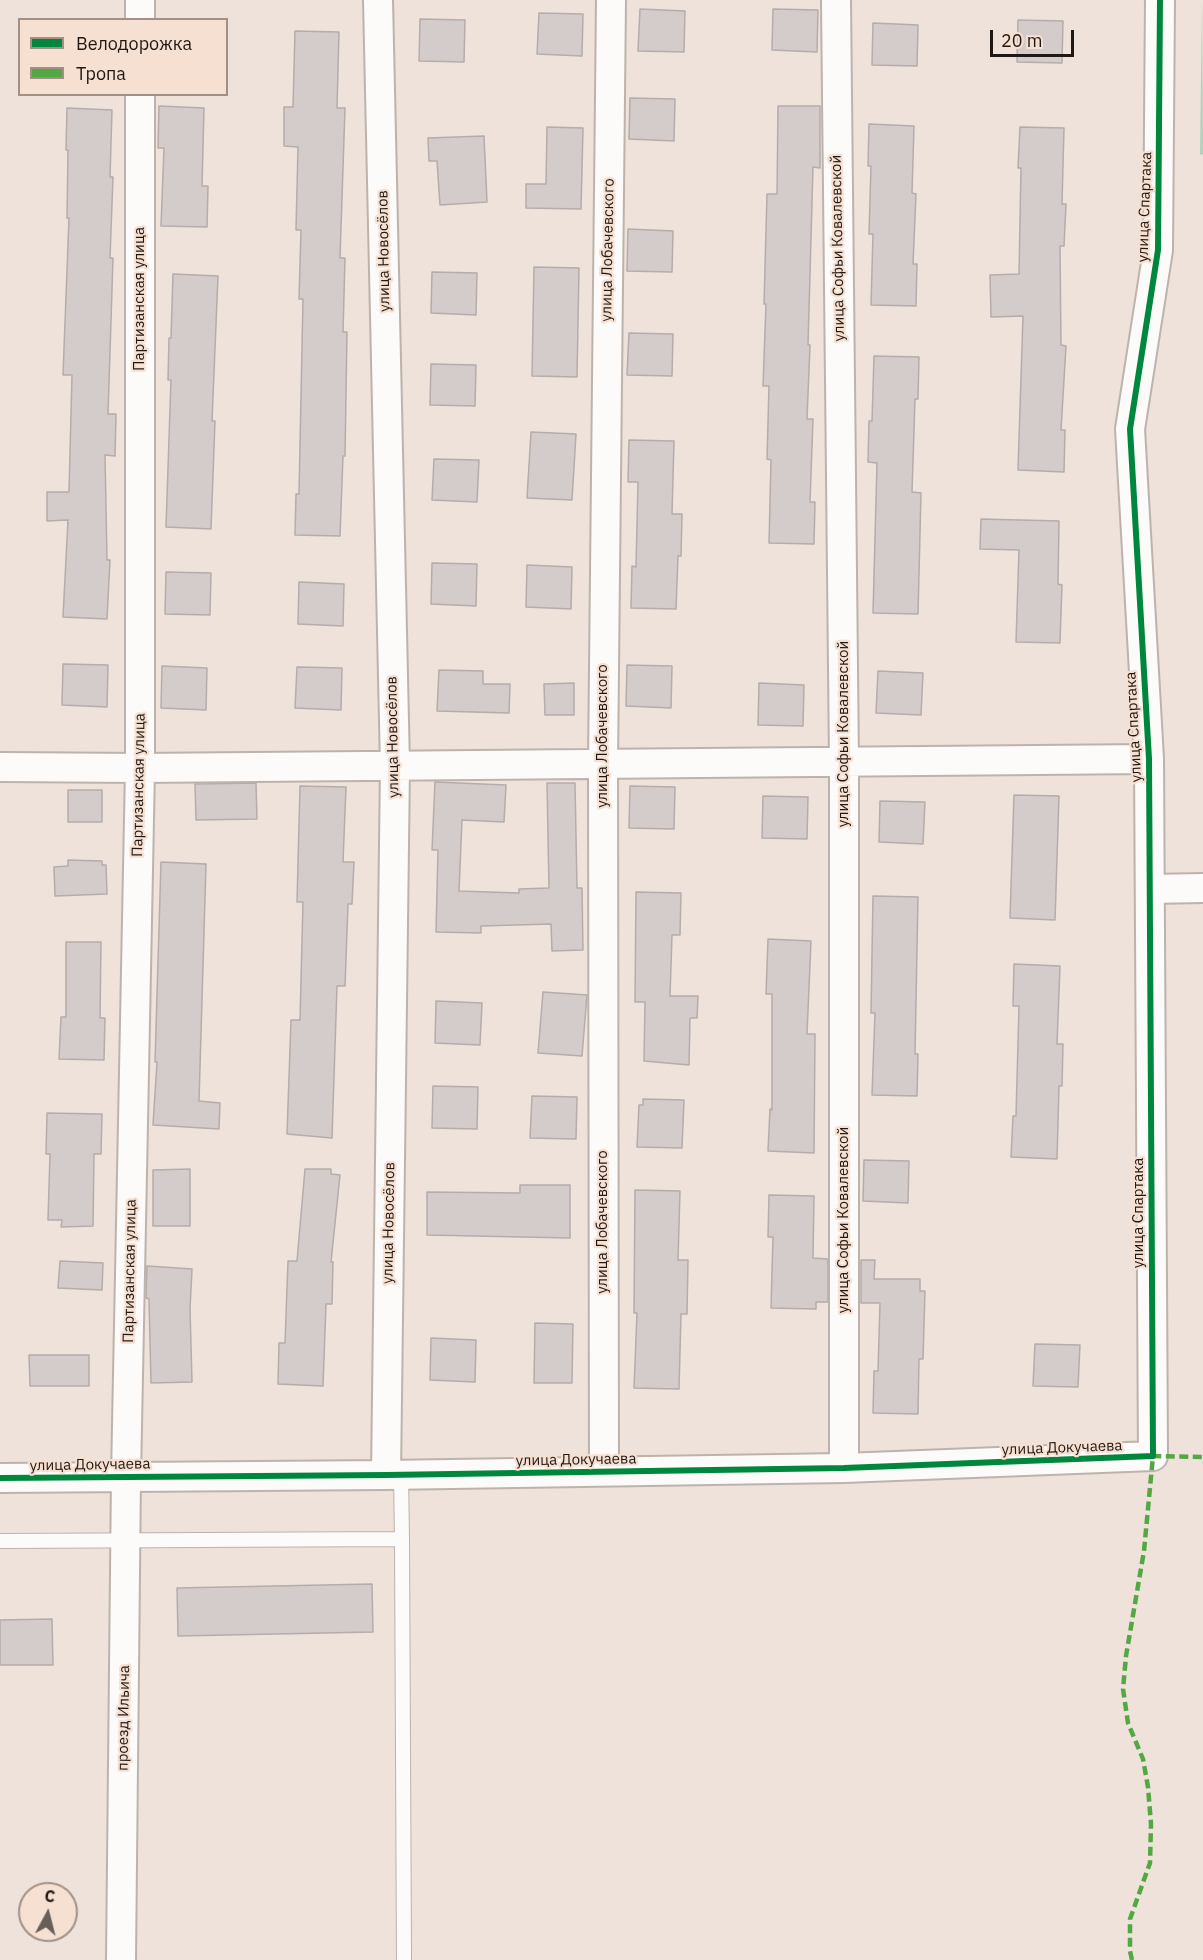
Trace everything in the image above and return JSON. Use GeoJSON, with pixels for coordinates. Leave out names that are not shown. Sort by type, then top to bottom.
{"type":"FeatureCollection","features":[{"type":"Feature","properties":{"kind":"street"},"geometry":{"type":"LineString","coordinates":[[140,0],[140,18]]}},
{"type":"Feature","properties":{"kind":"street","name":"улица Новосёлов"},"geometry":{"type":"LineString","coordinates":[[378,0],[395,766],[394,1475]]}},
{"type":"Feature","properties":{"kind":"street","name":"улица Лобачевского"},"geometry":{"type":"LineString","coordinates":[[604,1471],[603,764],[610,0]]}},
{"type":"Feature","properties":{"kind":"street","name":"улица Софьи Ковалевской"},"geometry":{"type":"LineString","coordinates":[[836,0],[844,762],[844,1468]]}},
{"type":"Feature","properties":{"kind":"street","name":"улица Спартака"},"geometry":{"type":"LineString","coordinates":[[1153,1456],[1149,759],[1130,429],[1158,250],[1160,0]]}},
{"type":"Feature","properties":{"kind":"street","name":"Партизанская улица"},"geometry":{"type":"LineString","coordinates":[[126,1476],[140,768],[140,96]]}},
{"type":"Feature","properties":{"kind":"street"},"geometry":{"type":"LineString","coordinates":[[0,767],[140,768],[1149,759]]}},
{"type":"Feature","properties":{"kind":"street"},"geometry":{"type":"LineString","coordinates":[[1150,889],[1203,888]]}},
{"type":"Feature","properties":{"kind":"street","name":"улица Докучаева"},"geometry":{"type":"LineString","coordinates":[[0,1478],[844,1468],[1153,1456]]}},
{"type":"Feature","properties":{"kind":"street","name":"проезд Ильича"},"geometry":{"type":"LineString","coordinates":[[121,1960],[126,1476]]}},
{"type":"Feature","properties":{"kind":"lane"},"geometry":{"type":"LineString","coordinates":[[394,1475],[402,1539],[404,1960]]}},
{"type":"Feature","properties":{"kind":"lane"},"geometry":{"type":"LineString","coordinates":[[0,1541],[402,1539]]}},
{"type":"Feature","properties":{"kind":"green space"},"geometry":{"type":"Polygon","coordinates":[[[1202,0],[1203,154],[1200,155],[1202,0]]]}},
{"type":"Feature","properties":{"kind":"building"},"geometry":{"type":"Polygon","coordinates":[[[640,9],[685,11],[684,52],[638,51],[640,9]]]}},
{"type":"Feature","properties":{"kind":"building"},"geometry":{"type":"Polygon","coordinates":[[[773,9],[818,10],[817,52],[772,50],[773,9]]]}},
{"type":"Feature","properties":{"kind":"building"},"geometry":{"type":"Polygon","coordinates":[[[539,13],[583,14],[582,56],[537,54],[539,13]]]}},
{"type":"Feature","properties":{"kind":"building"},"geometry":{"type":"Polygon","coordinates":[[[420,19],[465,20],[464,62],[419,61],[420,19]]]}},
{"type":"Feature","properties":{"kind":"building"},"geometry":{"type":"Polygon","coordinates":[[[1018,20],[1063,21],[1062,63],[1017,62],[1018,20]]]}},
{"type":"Feature","properties":{"kind":"building"},"geometry":{"type":"Polygon","coordinates":[[[873,23],[918,25],[917,66],[872,65],[873,23]]]}},
{"type":"Feature","properties":{"kind":"building"},"geometry":{"type":"Polygon","coordinates":[[[295,31],[339,32],[337,108],[345,108],[340,258],[345,258],[343,332],[347,332],[345,456],[343,456],[340,536],[295,535],[296,494],[299,494],[303,299],[299,299],[301,230],[296,230],[298,147],[284,146],[284,107],[293,107],[295,31]]]}},
{"type":"Feature","properties":{"kind":"building"},"geometry":{"type":"Polygon","coordinates":[[[630,98],[675,99],[674,141],[629,139],[630,98]]]}},
{"type":"Feature","properties":{"kind":"building"},"geometry":{"type":"Polygon","coordinates":[[[159,106],[204,108],[202,186],[208,186],[207,227],[161,226],[164,148],[158,148],[159,106]]]}},
{"type":"Feature","properties":{"kind":"building"},"geometry":{"type":"Polygon","coordinates":[[[778,106],[820,106],[820,168],[813,167],[808,345],[810,345],[807,419],[813,419],[810,502],[815,502],[814,544],[769,543],[771,460],[767,459],[769,386],[763,386],[766,304],[764,304],[767,194],[777,194],[778,106]]]}},
{"type":"Feature","properties":{"kind":"building"},"geometry":{"type":"Polygon","coordinates":[[[67,108],[112,110],[110,177],[113,177],[110,258],[113,258],[108,414],[116,414],[115,456],[105,455],[107,560],[110,560],[107,619],[63,617],[68,520],[47,521],[47,492],[69,492],[72,375],[63,375],[69,218],[67,218],[67,108]]]}},
{"type":"Feature","properties":{"kind":"building"},"geometry":{"type":"Polygon","coordinates":[[[869,124],[914,126],[912,193],[916,194],[913,264],[917,264],[916,306],[871,305],[873,234],[869,234],[871,166],[868,166],[869,124]]]}},
{"type":"Feature","properties":{"kind":"building"},"geometry":{"type":"Polygon","coordinates":[[[547,127],[583,128],[581,209],[526,208],[526,184],[546,184],[547,127]]]}},
{"type":"Feature","properties":{"kind":"building"},"geometry":{"type":"Polygon","coordinates":[[[1020,127],[1064,128],[1062,204],[1066,204],[1064,246],[1060,246],[1061,345],[1066,346],[1061,430],[1065,430],[1064,472],[1018,470],[1023,316],[991,317],[990,275],[1019,274],[1020,127]]]}},
{"type":"Feature","properties":{"kind":"building"},"geometry":{"type":"Polygon","coordinates":[[[484,136],[487,202],[440,205],[437,161],[429,161],[428,138],[484,136]]]}},
{"type":"Feature","properties":{"kind":"building"},"geometry":{"type":"Polygon","coordinates":[[[628,229],[673,231],[672,272],[627,271],[628,229]]]}},
{"type":"Feature","properties":{"kind":"building"},"geometry":{"type":"Polygon","coordinates":[[[534,267],[579,268],[577,377],[532,376],[534,267]]]}},
{"type":"Feature","properties":{"kind":"building"},"geometry":{"type":"Polygon","coordinates":[[[432,272],[477,273],[476,315],[431,313],[432,272]]]}},
{"type":"Feature","properties":{"kind":"building"},"geometry":{"type":"Polygon","coordinates":[[[173,274],[218,276],[212,421],[215,421],[211,529],[166,527],[171,380],[168,380],[169,338],[171,338],[173,274]]]}},
{"type":"Feature","properties":{"kind":"building"},"geometry":{"type":"Polygon","coordinates":[[[629,333],[673,334],[672,376],[627,375],[629,333]]]}},
{"type":"Feature","properties":{"kind":"building"},"geometry":{"type":"Polygon","coordinates":[[[874,356],[919,357],[918,399],[915,399],[912,492],[921,493],[918,614],[873,613],[877,463],[868,462],[874,356]]]}},
{"type":"Feature","properties":{"kind":"building"},"geometry":{"type":"Polygon","coordinates":[[[431,364],[476,365],[475,406],[430,405],[431,364]]]}},
{"type":"Feature","properties":{"kind":"building"},"geometry":{"type":"Polygon","coordinates":[[[531,432],[576,434],[572,500],[527,498],[531,432]]]}},
{"type":"Feature","properties":{"kind":"building"},"geometry":{"type":"Polygon","coordinates":[[[629,440],[674,441],[672,514],[682,514],[676,609],[631,608],[632,566],[636,567],[638,482],[628,482],[629,440]]]}},
{"type":"Feature","properties":{"kind":"building"},"geometry":{"type":"Polygon","coordinates":[[[434,459],[479,460],[477,502],[432,500],[434,459]]]}},
{"type":"Feature","properties":{"kind":"building"},"geometry":{"type":"Polygon","coordinates":[[[981,519],[1059,521],[1058,584],[1062,585],[1060,643],[1016,642],[1019,550],[980,549],[981,519]]]}},
{"type":"Feature","properties":{"kind":"building"},"geometry":{"type":"Polygon","coordinates":[[[432,563],[477,564],[476,606],[431,604],[432,563]]]}},
{"type":"Feature","properties":{"kind":"building"},"geometry":{"type":"Polygon","coordinates":[[[527,565],[572,567],[571,609],[526,607],[527,565]]]}},
{"type":"Feature","properties":{"kind":"building"},"geometry":{"type":"Polygon","coordinates":[[[166,572],[211,573],[210,615],[165,614],[166,572]]]}},
{"type":"Feature","properties":{"kind":"building"},"geometry":{"type":"Polygon","coordinates":[[[299,582],[344,584],[343,626],[298,624],[299,582]]]}},
{"type":"Feature","properties":{"kind":"building"},"geometry":{"type":"Polygon","coordinates":[[[63,664],[108,665],[107,707],[62,705],[63,664]]]}},
{"type":"Feature","properties":{"kind":"building"},"geometry":{"type":"Polygon","coordinates":[[[627,665],[672,666],[671,708],[626,706],[627,665]]]}},
{"type":"Feature","properties":{"kind":"building"},"geometry":{"type":"Polygon","coordinates":[[[162,666],[207,668],[206,710],[161,708],[162,666]]]}},
{"type":"Feature","properties":{"kind":"building"},"geometry":{"type":"Polygon","coordinates":[[[297,667],[342,668],[341,710],[295,708],[297,667]]]}},
{"type":"Feature","properties":{"kind":"building"},"geometry":{"type":"Polygon","coordinates":[[[439,670],[483,671],[483,684],[510,684],[509,713],[437,711],[439,670]]]}},
{"type":"Feature","properties":{"kind":"building"},"geometry":{"type":"Polygon","coordinates":[[[878,671],[923,673],[921,715],[876,713],[878,671]]]}},
{"type":"Feature","properties":{"kind":"building"},"geometry":{"type":"Polygon","coordinates":[[[574,683],[574,715],[545,715],[544,684],[574,683]]]}},
{"type":"Feature","properties":{"kind":"building"},"geometry":{"type":"Polygon","coordinates":[[[759,683],[804,685],[803,726],[758,725],[759,683]]]}},
{"type":"Feature","properties":{"kind":"building"},"geometry":{"type":"Polygon","coordinates":[[[435,782],[506,785],[504,822],[462,820],[459,891],[519,893],[519,889],[549,888],[547,783],[575,783],[577,888],[582,888],[583,950],[552,951],[551,924],[481,926],[481,933],[436,932],[438,850],[432,850],[435,782]]]}},
{"type":"Feature","properties":{"kind":"building"},"geometry":{"type":"Polygon","coordinates":[[[256,783],[257,819],[196,820],[195,784],[256,783]]]}},
{"type":"Feature","properties":{"kind":"building"},"geometry":{"type":"Polygon","coordinates":[[[300,786],[346,787],[343,862],[354,862],[352,904],[348,904],[345,986],[337,986],[332,1138],[287,1134],[291,1020],[300,1020],[303,902],[297,902],[300,786]]]}},
{"type":"Feature","properties":{"kind":"building"},"geometry":{"type":"Polygon","coordinates":[[[630,786],[675,787],[674,829],[629,828],[630,786]]]}},
{"type":"Feature","properties":{"kind":"building"},"geometry":{"type":"Polygon","coordinates":[[[68,790],[102,790],[102,822],[68,822],[68,790]]]}},
{"type":"Feature","properties":{"kind":"building"},"geometry":{"type":"Polygon","coordinates":[[[1014,795],[1059,796],[1055,920],[1010,918],[1014,795]]]}},
{"type":"Feature","properties":{"kind":"building"},"geometry":{"type":"Polygon","coordinates":[[[763,796],[808,797],[807,839],[762,838],[763,796]]]}},
{"type":"Feature","properties":{"kind":"building"},"geometry":{"type":"Polygon","coordinates":[[[880,801],[925,802],[923,844],[879,842],[880,801]]]}},
{"type":"Feature","properties":{"kind":"building"},"geometry":{"type":"Polygon","coordinates":[[[68,860],[102,861],[102,865],[106,865],[107,894],[55,896],[54,867],[68,866],[68,860]]]}},
{"type":"Feature","properties":{"kind":"building"},"geometry":{"type":"Polygon","coordinates":[[[161,862],[206,864],[199,1101],[220,1103],[219,1129],[153,1125],[157,1062],[155,1062],[161,862]]]}},
{"type":"Feature","properties":{"kind":"building"},"geometry":{"type":"Polygon","coordinates":[[[636,892],[681,893],[680,935],[672,935],[670,996],[698,996],[697,1018],[690,1018],[689,1065],[644,1061],[645,1002],[635,1002],[636,892]]]}},
{"type":"Feature","properties":{"kind":"building"},"geometry":{"type":"Polygon","coordinates":[[[873,896],[918,897],[915,1054],[918,1054],[917,1096],[872,1095],[875,1013],[871,1013],[873,896]]]}},
{"type":"Feature","properties":{"kind":"building"},"geometry":{"type":"Polygon","coordinates":[[[768,939],[811,941],[807,1034],[815,1034],[814,1153],[768,1151],[770,1109],[772,1110],[772,994],[766,994],[768,939]]]}},
{"type":"Feature","properties":{"kind":"building"},"geometry":{"type":"Polygon","coordinates":[[[66,942],[101,942],[100,1018],[105,1018],[104,1060],[59,1059],[61,1017],[66,1017],[66,942]]]}},
{"type":"Feature","properties":{"kind":"building"},"geometry":{"type":"Polygon","coordinates":[[[1014,964],[1060,966],[1057,1044],[1063,1044],[1062,1086],[1059,1086],[1057,1159],[1011,1157],[1013,1116],[1016,1116],[1019,1006],[1013,1006],[1014,964]]]}},
{"type":"Feature","properties":{"kind":"building"},"geometry":{"type":"Polygon","coordinates":[[[543,992],[587,995],[582,1056],[538,1053],[543,992]]]}},
{"type":"Feature","properties":{"kind":"building"},"geometry":{"type":"Polygon","coordinates":[[[436,1001],[482,1003],[480,1045],[435,1043],[436,1001]]]}},
{"type":"Feature","properties":{"kind":"building"},"geometry":{"type":"Polygon","coordinates":[[[433,1086],[478,1087],[477,1129],[432,1128],[433,1086]]]}},
{"type":"Feature","properties":{"kind":"building"},"geometry":{"type":"Polygon","coordinates":[[[532,1096],[577,1097],[576,1139],[530,1138],[532,1096]]]}},
{"type":"Feature","properties":{"kind":"building"},"geometry":{"type":"Polygon","coordinates":[[[643,1099],[684,1100],[682,1148],[637,1147],[639,1105],[643,1105],[643,1099]]]}},
{"type":"Feature","properties":{"kind":"building"},"geometry":{"type":"Polygon","coordinates":[[[47,1113],[102,1114],[101,1154],[94,1154],[93,1226],[61,1227],[62,1220],[48,1220],[50,1154],[46,1154],[47,1113]]]}},
{"type":"Feature","properties":{"kind":"building"},"geometry":{"type":"Polygon","coordinates":[[[864,1160],[909,1161],[908,1203],[863,1201],[864,1160]]]}},
{"type":"Feature","properties":{"kind":"building"},"geometry":{"type":"Polygon","coordinates":[[[190,1169],[190,1226],[153,1226],[153,1170],[190,1169]]]}},
{"type":"Feature","properties":{"kind":"building"},"geometry":{"type":"Polygon","coordinates":[[[305,1169],[331,1169],[331,1174],[340,1175],[331,1262],[333,1262],[332,1304],[326,1304],[323,1386],[278,1384],[279,1343],[285,1343],[288,1261],[297,1261],[305,1169]]]}},
{"type":"Feature","properties":{"kind":"building"},"geometry":{"type":"Polygon","coordinates":[[[520,1185],[570,1185],[570,1238],[427,1235],[427,1192],[520,1193],[520,1185]]]}},
{"type":"Feature","properties":{"kind":"building"},"geometry":{"type":"Polygon","coordinates":[[[635,1190],[680,1191],[678,1260],[688,1260],[687,1314],[681,1314],[679,1389],[634,1388],[637,1313],[634,1313],[635,1190]]]}},
{"type":"Feature","properties":{"kind":"building"},"geometry":{"type":"Polygon","coordinates":[[[769,1195],[814,1196],[813,1258],[828,1259],[828,1302],[816,1302],[816,1309],[771,1308],[773,1237],[768,1237],[769,1195]]]}},
{"type":"Feature","properties":{"kind":"building"},"geometry":{"type":"Polygon","coordinates":[[[861,1260],[875,1260],[874,1279],[920,1279],[920,1291],[925,1291],[923,1359],[919,1359],[918,1414],[873,1413],[874,1371],[878,1371],[880,1303],[861,1303],[861,1260]]]}},
{"type":"Feature","properties":{"kind":"building"},"geometry":{"type":"Polygon","coordinates":[[[60,1261],[103,1263],[102,1290],[58,1288],[60,1261]]]}},
{"type":"Feature","properties":{"kind":"building"},"geometry":{"type":"Polygon","coordinates":[[[147,1266],[192,1269],[190,1309],[192,1382],[151,1383],[149,1299],[146,1298],[147,1266]]]}},
{"type":"Feature","properties":{"kind":"building"},"geometry":{"type":"Polygon","coordinates":[[[535,1323],[573,1324],[572,1383],[534,1383],[535,1323]]]}},
{"type":"Feature","properties":{"kind":"building"},"geometry":{"type":"Polygon","coordinates":[[[431,1338],[476,1340],[475,1382],[430,1380],[431,1338]]]}},
{"type":"Feature","properties":{"kind":"building"},"geometry":{"type":"Polygon","coordinates":[[[1035,1344],[1080,1345],[1078,1387],[1033,1386],[1035,1344]]]}},
{"type":"Feature","properties":{"kind":"building"},"geometry":{"type":"Polygon","coordinates":[[[29,1355],[89,1355],[89,1386],[30,1386],[29,1355]]]}},
{"type":"Feature","properties":{"kind":"building"},"geometry":{"type":"Polygon","coordinates":[[[372,1584],[373,1632],[178,1636],[177,1588],[372,1584]]]}},
{"type":"Feature","properties":{"kind":"building"},"geometry":{"type":"Polygon","coordinates":[[[52,1619],[53,1665],[0,1665],[0,1620],[52,1619]]]}},
{"type":"Feature","properties":{"kind":"marked path"},"geometry":{"type":"LineString","coordinates":[[1132,1960],[1130,1919],[1150,1863],[1151,1824],[1143,1759],[1128,1723],[1123,1689],[1126,1656],[1144,1551],[1153,1456],[1203,1457]]}},
{"type":"Feature","properties":{"kind":"cycle path"},"geometry":{"type":"LineString","coordinates":[[0,1478],[844,1468],[1153,1456],[1149,759],[1130,429],[1158,250],[1160,0]]}}]}
